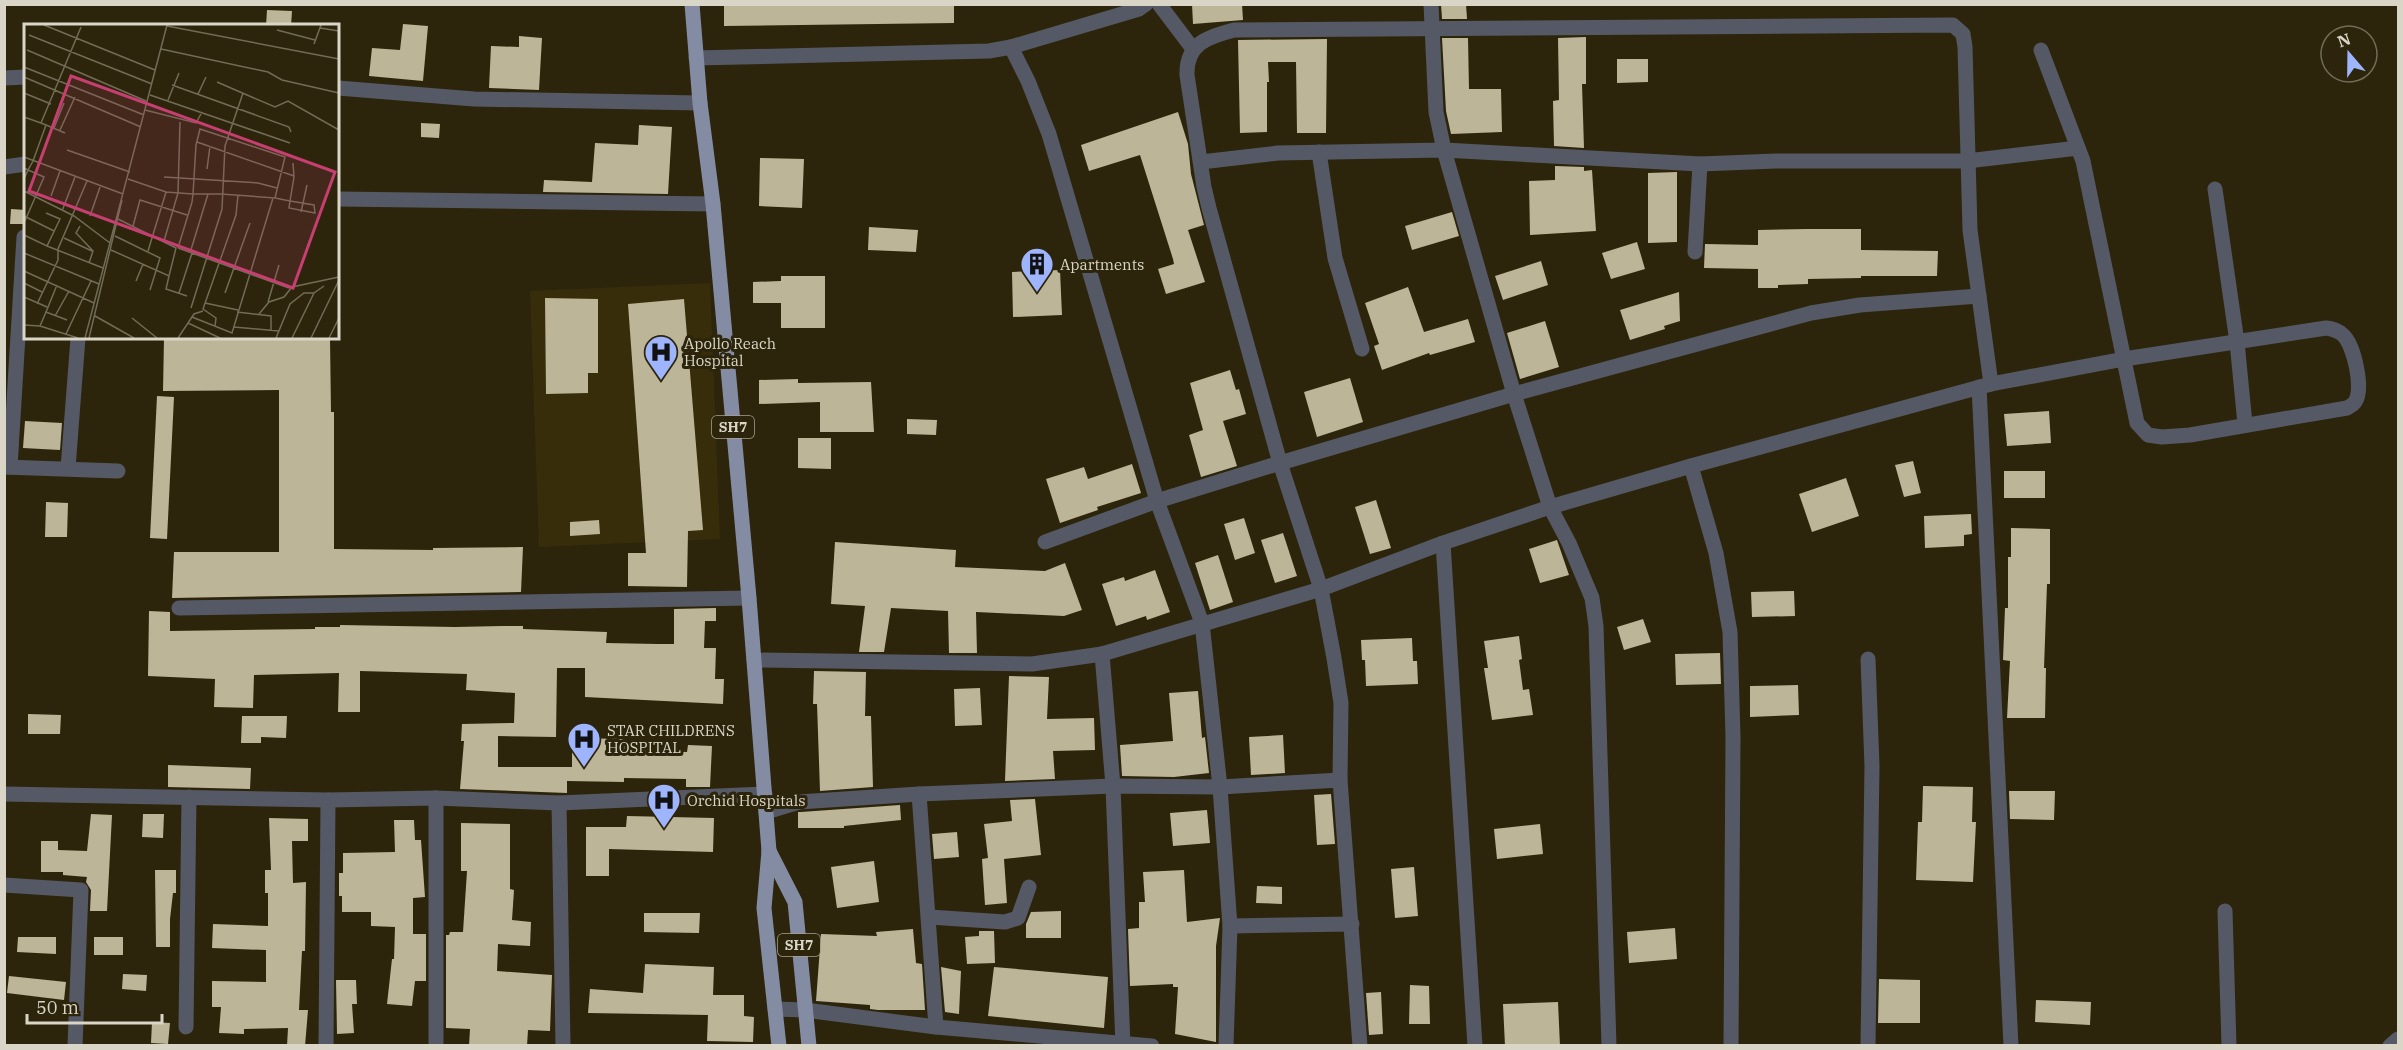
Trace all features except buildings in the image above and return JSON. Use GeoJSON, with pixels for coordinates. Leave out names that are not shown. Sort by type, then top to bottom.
{"type":"FeatureCollection","features":[{"type":"Feature","properties":{"kind":"main road","name":"SH7"},"geometry":{"type":"LineString","coordinates":[[692,4],[749,598],[769,851],[764,908],[779,1046]]}},
{"type":"Feature","properties":{"kind":"main road","name":"SH7"},"geometry":{"type":"LineString","coordinates":[[769,851],[795,902],[809,1046]]}},
{"type":"Feature","properties":{"kind":"street"},"geometry":{"type":"LineString","coordinates":[[696,58],[989,51],[1011,47],[1139,9],[1146,4]]}},
{"type":"Feature","properties":{"kind":"street"},"geometry":{"type":"LineString","coordinates":[[1159,4],[1193,49]]}},
{"type":"Feature","properties":{"kind":"street"},"geometry":{"type":"LineString","coordinates":[[1431,4],[1436,112],[1444,150],[1514,394],[1550,507],[1569,543],[1592,598],[1596,626],[1609,1046]]}},
{"type":"Feature","properties":{"kind":"street"},"geometry":{"type":"LineString","coordinates":[[1360,1046],[1340,780],[1341,703],[1321,589],[1280,463],[1223,261],[1204,187],[1187,75],[1187,61],[1193,49],[1203,41],[1234,30],[1953,25],[1963,34],[1970,230],[1979,296],[1985,386],[2011,1046]]}},
{"type":"Feature","properties":{"kind":"street"},"geometry":{"type":"LineString","coordinates":[[1011,47],[1028,81],[1049,134],[1156,501],[1202,623],[1220,787],[1230,926],[1226,1046]]}},
{"type":"Feature","properties":{"kind":"street"},"geometry":{"type":"LineString","coordinates":[[754,660],[1032,664],[1102,654],[1321,589],[1443,543],[1550,507],[1691,466],[1985,386],[2124,359],[2326,328],[2338,330],[2345,336],[2352,348],[2360,385],[2355,402],[2347,408],[2190,435],[2162,437],[2148,435],[2137,423],[2124,359],[2083,161],[2041,51]]}},
{"type":"Feature","properties":{"kind":"street"},"geometry":{"type":"LineString","coordinates":[[4,78],[24,77]]}},
{"type":"Feature","properties":{"kind":"street"},"geometry":{"type":"LineString","coordinates":[[339,88],[474,99],[700,103]]}},
{"type":"Feature","properties":{"kind":"street"},"geometry":{"type":"LineString","coordinates":[[1201,162],[1278,153],[1444,150],[1700,164],[1776,161],[1967,161],[2078,148]]}},
{"type":"Feature","properties":{"kind":"street"},"geometry":{"type":"LineString","coordinates":[[1319,152],[1335,258],[1362,348]]}},
{"type":"Feature","properties":{"kind":"street"},"geometry":{"type":"LineString","coordinates":[[4,167],[24,164]]}},
{"type":"Feature","properties":{"kind":"street"},"geometry":{"type":"LineString","coordinates":[[1695,252],[1700,164]]}},
{"type":"Feature","properties":{"kind":"street"},"geometry":{"type":"LineString","coordinates":[[2215,189],[2237,342],[2244,424]]}},
{"type":"Feature","properties":{"kind":"street"},"geometry":{"type":"LineString","coordinates":[[339,199],[713,204]]}},
{"type":"Feature","properties":{"kind":"street"},"geometry":{"type":"LineString","coordinates":[[24,237],[7,467],[118,471]]}},
{"type":"Feature","properties":{"kind":"street"},"geometry":{"type":"LineString","coordinates":[[1045,542],[1156,501],[1280,463],[1514,394],[1811,313],[1860,305],[1979,296]]}},
{"type":"Feature","properties":{"kind":"street"},"geometry":{"type":"LineString","coordinates":[[68,468],[78,339]]}},
{"type":"Feature","properties":{"kind":"street"},"geometry":{"type":"LineString","coordinates":[[1691,466],[1716,553],[1730,632],[1733,737],[1731,1046]]}},
{"type":"Feature","properties":{"kind":"street"},"geometry":{"type":"LineString","coordinates":[[1443,543],[1475,1046]]}},
{"type":"Feature","properties":{"kind":"street"},"geometry":{"type":"LineString","coordinates":[[179,608],[749,598]]}},
{"type":"Feature","properties":{"kind":"street"},"geometry":{"type":"LineString","coordinates":[[1102,654],[1113,786],[1123,1044]]}},
{"type":"Feature","properties":{"kind":"street"},"geometry":{"type":"LineString","coordinates":[[1868,659],[1872,766],[1868,1046]]}},
{"type":"Feature","properties":{"kind":"street"},"geometry":{"type":"LineString","coordinates":[[766,812],[798,802],[919,794],[1113,786],[1220,787],[1340,780]]}},
{"type":"Feature","properties":{"kind":"street"},"geometry":{"type":"LineString","coordinates":[[4,794],[328,800],[436,798],[558,803],[765,794]]}},
{"type":"Feature","properties":{"kind":"street"},"geometry":{"type":"LineString","coordinates":[[919,794],[936,1026]]}},
{"type":"Feature","properties":{"kind":"street"},"geometry":{"type":"LineString","coordinates":[[186,1027],[189,797]]}},
{"type":"Feature","properties":{"kind":"street"},"geometry":{"type":"LineString","coordinates":[[436,798],[436,1046]]}},
{"type":"Feature","properties":{"kind":"street"},"geometry":{"type":"LineString","coordinates":[[326,1046],[328,800]]}},
{"type":"Feature","properties":{"kind":"street"},"geometry":{"type":"LineString","coordinates":[[558,803],[563,1046]]}},
{"type":"Feature","properties":{"kind":"street"},"geometry":{"type":"LineString","coordinates":[[4,885],[81,890],[75,1046]]}},
{"type":"Feature","properties":{"kind":"street"},"geometry":{"type":"LineString","coordinates":[[929,917],[1005,922],[1018,918],[1029,887]]}},
{"type":"Feature","properties":{"kind":"street"},"geometry":{"type":"LineString","coordinates":[[2224,911],[2229,1046]]}},
{"type":"Feature","properties":{"kind":"street"},"geometry":{"type":"LineString","coordinates":[[1230,926],[1352,924]]}},
{"type":"Feature","properties":{"kind":"street"},"geometry":{"type":"LineString","coordinates":[[775,1009],[805,1010],[936,1026],[1152,1046]]}},
{"type":"Feature","properties":{"kind":"street"},"geometry":{"type":"LineString","coordinates":[[2390,1046],[2398,1039]]}},
{"type":"Feature","properties":{"kind":"shaded area"},"geometry":{"type":"Polygon","coordinates":[[[710,283],[720,539],[539,547],[530,291],[710,283]]]}},
{"type":"Feature","properties":{"kind":"place","name":"Apartments"},"geometry":{"type":"Point","coordinates":[1037,293]}},
{"type":"Feature","properties":{"kind":"place","name":"Apollo Reach Hospital"},"geometry":{"type":"Point","coordinates":[661,381]}},
{"type":"Feature","properties":{"kind":"place","name":"STAR CHILDRENS HOSPITAL"},"geometry":{"type":"Point","coordinates":[584,768]}},
{"type":"Feature","properties":{"kind":"place","name":"Orchid Hospitals"},"geometry":{"type":"Point","coordinates":[664,829]}}]}
